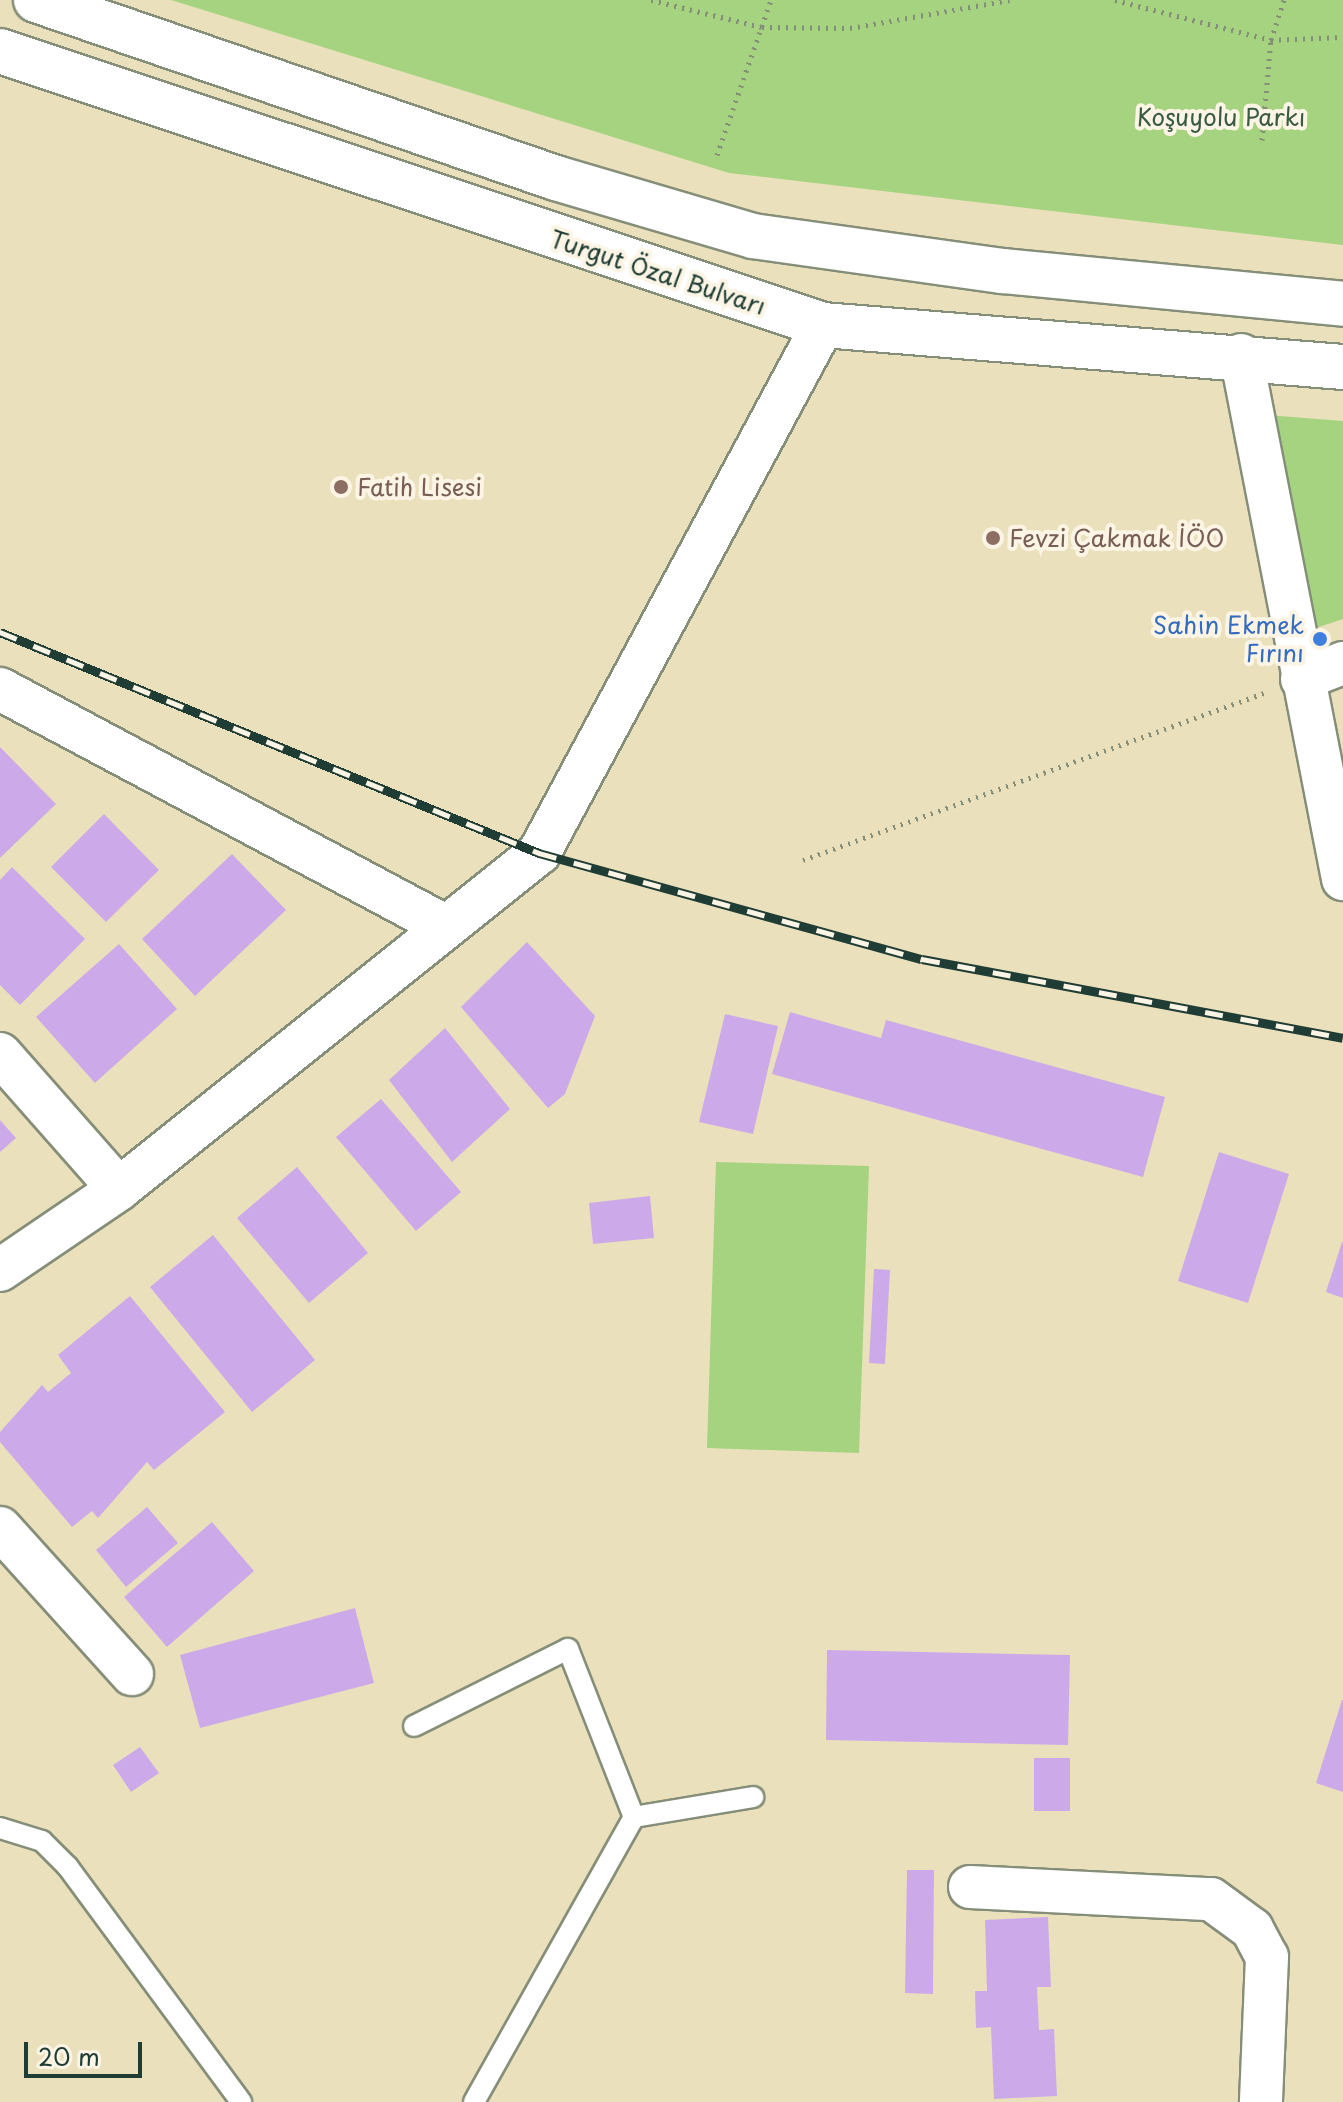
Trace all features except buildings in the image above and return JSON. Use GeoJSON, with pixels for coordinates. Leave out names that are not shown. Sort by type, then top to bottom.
{"type":"FeatureCollection","features":[{"type":"Feature","properties":{"kind":"main road"},"geometry":{"type":"LineString","coordinates":[[36,0],[556,178],[753,236],[1003,271],[1343,304]]}},
{"type":"Feature","properties":{"kind":"main road","name":"Turgut Özal Bulvarı"},"geometry":{"type":"LineString","coordinates":[[0,51],[823,325],[1241,355],[1343,367]]}},
{"type":"Feature","properties":{"kind":"street"},"geometry":{"type":"LineString","coordinates":[[0,1270],[119,1189],[539,853],[823,325]]}},
{"type":"Feature","properties":{"kind":"street"},"geometry":{"type":"LineString","coordinates":[[1241,355],[1302,679],[1332,767],[1343,879]]}},
{"type":"Feature","properties":{"kind":"street"},"geometry":{"type":"LineString","coordinates":[[1302,679],[1343,663]]}},
{"type":"Feature","properties":{"kind":"street"},"geometry":{"type":"LineString","coordinates":[[0,689],[445,926]]}},
{"type":"Feature","properties":{"kind":"street"},"geometry":{"type":"LineString","coordinates":[[0,1054],[119,1189]]}},
{"type":"Feature","properties":{"kind":"street"},"geometry":{"type":"LineString","coordinates":[[0,1528],[132,1674]]}},
{"type":"Feature","properties":{"kind":"street"},"geometry":{"type":"LineString","coordinates":[[970,1887],[1211,1899],[1221,1906],[1252,1929],[1267,1957],[1261,2102]]}},
{"type":"Feature","properties":{"kind":"lane"},"geometry":{"type":"LineString","coordinates":[[414,1726],[568,1649],[634,1817]]}},
{"type":"Feature","properties":{"kind":"lane"},"geometry":{"type":"LineString","coordinates":[[634,1817],[753,1797]]}},
{"type":"Feature","properties":{"kind":"lane"},"geometry":{"type":"LineString","coordinates":[[474,2102],[634,1817]]}},
{"type":"Feature","properties":{"kind":"lane"},"geometry":{"type":"LineString","coordinates":[[0,1828],[42,1841],[68,1867],[241,2102]]}},
{"type":"Feature","properties":{"kind":"path"},"geometry":{"type":"LineString","coordinates":[[651,0],[762,27],[850,28],[1010,0]]}},
{"type":"Feature","properties":{"kind":"path"},"geometry":{"type":"LineString","coordinates":[[717,155],[771,0]]}},
{"type":"Feature","properties":{"kind":"path"},"geometry":{"type":"LineString","coordinates":[[1115,0],[1271,40],[1343,37]]}},
{"type":"Feature","properties":{"kind":"path"},"geometry":{"type":"LineString","coordinates":[[1262,140],[1271,40],[1284,0]]}},
{"type":"Feature","properties":{"kind":"path"},"geometry":{"type":"LineString","coordinates":[[803,860],[1302,679]]}},
{"type":"Feature","properties":{"kind":"green space","name":"Koşuyolu Parkı"},"geometry":{"type":"Polygon","coordinates":[[[171,0],[1343,0],[1343,245],[729,173],[171,0]]]}},
{"type":"Feature","properties":{"kind":"green space"},"geometry":{"type":"Polygon","coordinates":[[[1268,415],[1343,421],[1343,619],[1316,628],[1268,415]]]}},
{"type":"Feature","properties":{"kind":"green space"},"geometry":{"type":"Polygon","coordinates":[[[716,1162],[869,1166],[859,1453],[707,1448],[716,1162]]]}},
{"type":"Feature","properties":{"kind":"railway"},"geometry":{"type":"LineString","coordinates":[[0,632],[539,853],[922,959],[1343,1038]]}},
{"type":"Feature","properties":{"kind":"place","name":"Fatih Lisesi"},"geometry":{"type":"Point","coordinates":[341,487]}},
{"type":"Feature","properties":{"kind":"place","name":"Fevzi Çakmak İÖO"},"geometry":{"type":"Point","coordinates":[993,538]}},
{"type":"Feature","properties":{"kind":"place","name":"Sahin Ekmek Fırını"},"geometry":{"type":"Point","coordinates":[1320,639]}}]}
